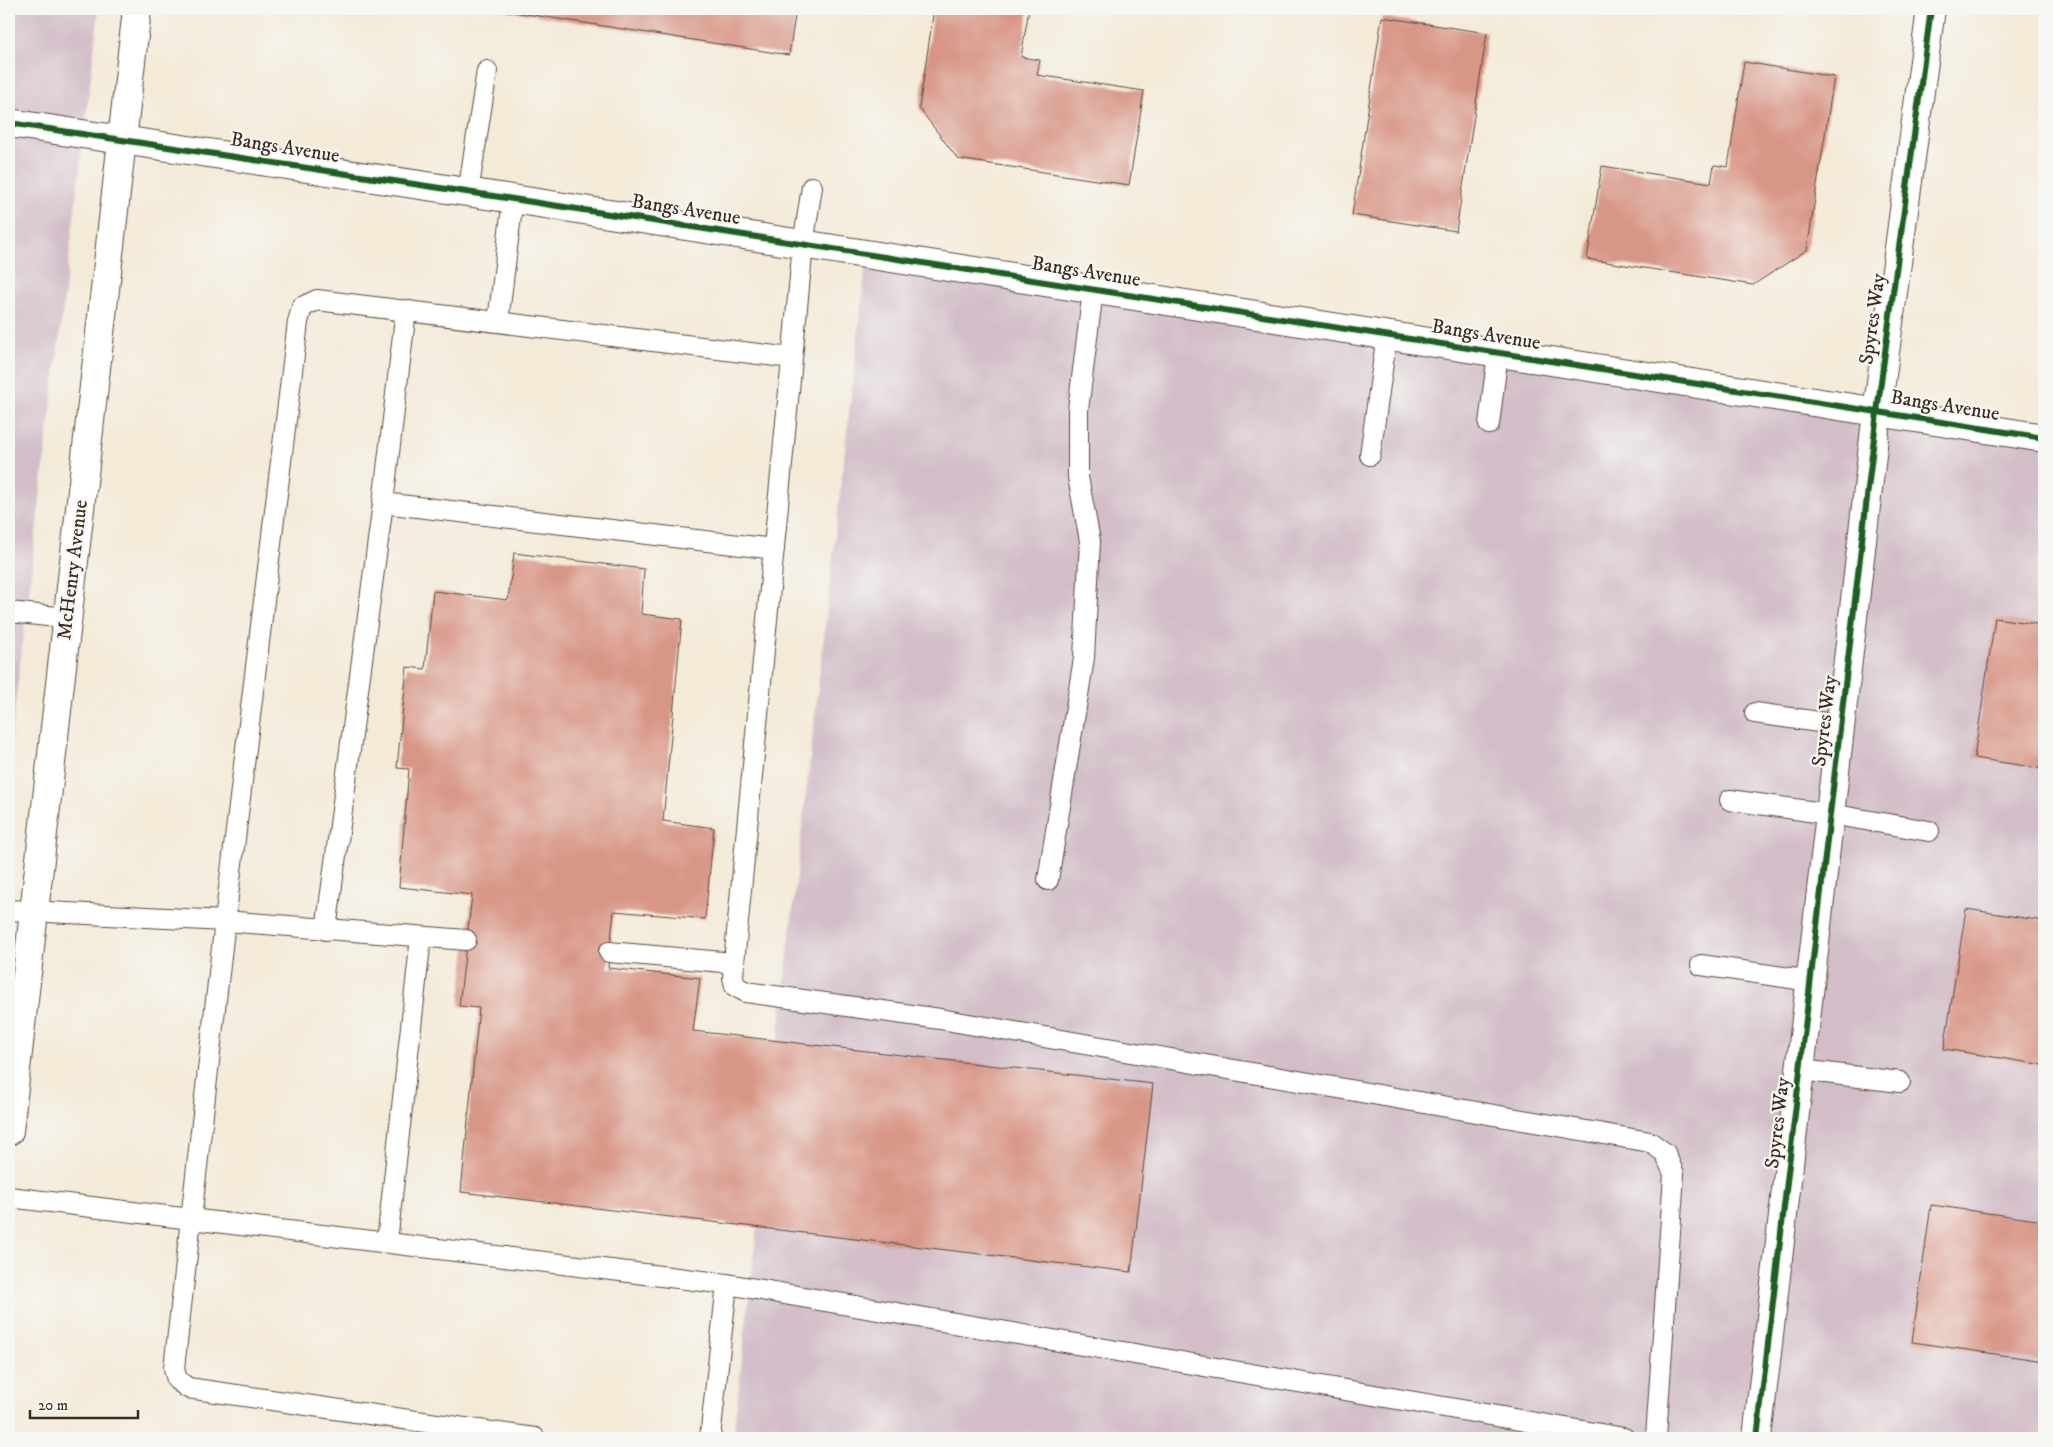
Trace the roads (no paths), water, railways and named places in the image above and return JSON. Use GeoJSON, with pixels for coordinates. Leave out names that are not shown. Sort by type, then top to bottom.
{"type":"FeatureCollection","features":[{"type":"Feature","properties":{"kind":"street","name":"McHenry Avenue"},"geometry":{"type":"LineString","coordinates":[[9,1131],[22,911],[67,618],[137,9]]}},
{"type":"Feature","properties":{"kind":"street","name":"Spyres Way"},"geometry":{"type":"LineString","coordinates":[[1757,1438],[1877,412],[1931,9]]}},
{"type":"Feature","properties":{"kind":"street","name":"Bangs Avenue"},"geometry":{"type":"LineString","coordinates":[[9,123],[513,199],[2044,438]]}},
{"type":"Feature","properties":{"kind":"lane"},"geometry":{"type":"LineString","coordinates":[[468,193],[486,71]]}},
{"type":"Feature","properties":{"kind":"lane"},"geometry":{"type":"LineString","coordinates":[[812,186],[803,244],[792,358],[734,963],[733,977],[735,986],[746,992],[940,1019],[1650,1142],[1665,1153],[1674,1174],[1656,1438]]}},
{"type":"Feature","properties":{"kind":"lane"},"geometry":{"type":"LineString","coordinates":[[498,322],[513,199]]}},
{"type":"Feature","properties":{"kind":"lane"},"geometry":{"type":"LineString","coordinates":[[1048,880],[1084,658],[1090,542],[1078,477],[1078,410],[1093,290]]}},
{"type":"Feature","properties":{"kind":"lane"},"geometry":{"type":"LineString","coordinates":[[535,1438],[188,1388],[177,1380],[174,1368],[225,921],[298,322],[302,307],[317,300],[792,358]]}},
{"type":"Feature","properties":{"kind":"lane"},"geometry":{"type":"LineString","coordinates":[[326,930],[383,503],[406,310]]}},
{"type":"Feature","properties":{"kind":"lane"},"geometry":{"type":"LineString","coordinates":[[1370,455],[1387,335]]}},
{"type":"Feature","properties":{"kind":"lane"},"geometry":{"type":"LineString","coordinates":[[1489,424],[1498,353]]}},
{"type":"Feature","properties":{"kind":"lane"},"geometry":{"type":"LineString","coordinates":[[383,503],[774,549]]}},
{"type":"Feature","properties":{"kind":"lane"},"geometry":{"type":"LineString","coordinates":[[9,612],[67,618]]}},
{"type":"Feature","properties":{"kind":"lane"},"geometry":{"type":"LineString","coordinates":[[1755,713],[1840,725]]}},
{"type":"Feature","properties":{"kind":"lane"},"geometry":{"type":"LineString","coordinates":[[1730,800],[1830,814],[1929,831]]}},
{"type":"Feature","properties":{"kind":"lane"},"geometry":{"type":"LineString","coordinates":[[22,911],[225,921],[466,940]]}},
{"type":"Feature","properties":{"kind":"lane"},"geometry":{"type":"LineString","coordinates":[[387,1242],[421,937]]}},
{"type":"Feature","properties":{"kind":"lane"},"geometry":{"type":"LineString","coordinates":[[609,952],[734,963]]}},
{"type":"Feature","properties":{"kind":"lane"},"geometry":{"type":"LineString","coordinates":[[1701,966],[1811,981]]}},
{"type":"Feature","properties":{"kind":"lane"},"geometry":{"type":"LineString","coordinates":[[1801,1070],[1900,1082]]}},
{"type":"Feature","properties":{"kind":"lane"},"geometry":{"type":"LineString","coordinates":[[9,1197],[727,1284],[1624,1438]]}},
{"type":"Feature","properties":{"kind":"lane"},"geometry":{"type":"LineString","coordinates":[[710,1438],[727,1284]]}}]}
